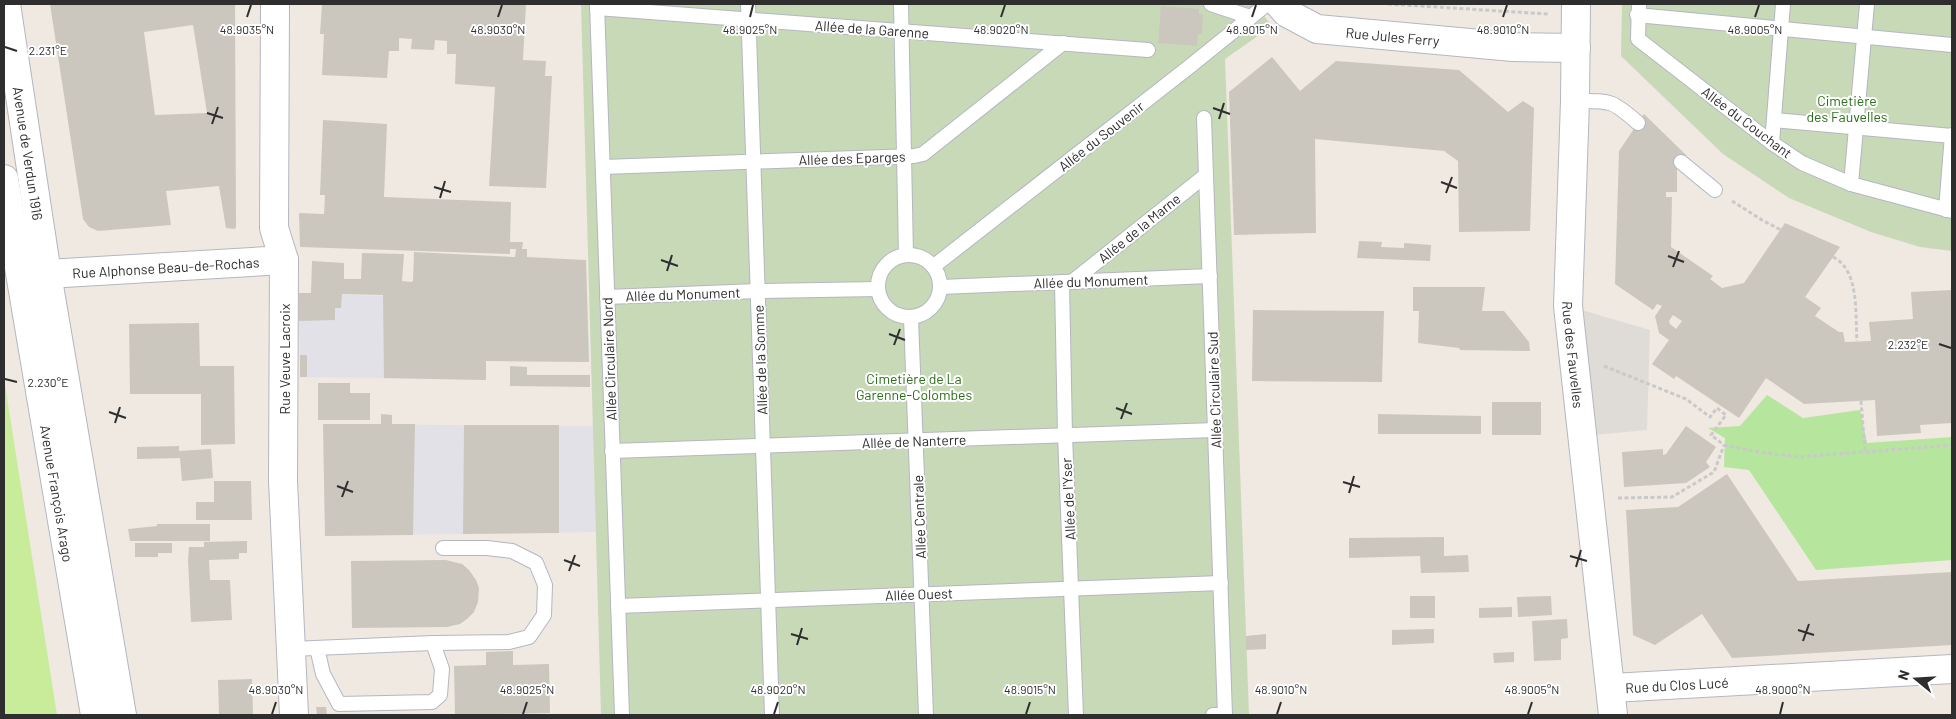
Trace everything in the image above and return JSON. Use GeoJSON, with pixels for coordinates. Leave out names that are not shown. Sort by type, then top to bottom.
{"type":"FeatureCollection","features":[{"type":"Feature","properties":{"kind":"street","name":"Avenue de Verdun 1916"},"geometry":{"type":"LineString","coordinates":[[6,4],[47,274]]}},
{"type":"Feature","properties":{"kind":"street","name":"Rue Veuve Lacroix"},"geometry":{"type":"LineString","coordinates":[[275,4],[274,228],[284,260],[283,481],[304,649],[294,715]]}},
{"type":"Feature","properties":{"kind":"street","name":"Rue Jules Ferry"},"geometry":{"type":"LineString","coordinates":[[1279,4],[1292,17],[1317,29],[1513,47],[1576,48]]}},
{"type":"Feature","properties":{"kind":"street","name":"Rue des Fauvelles"},"geometry":{"type":"LineString","coordinates":[[1576,10],[1568,306],[1612,702]]}},
{"type":"Feature","properties":{"kind":"street","name":"Avenue de Verdun 1916"},"geometry":{"type":"LineString","coordinates":[[4,179],[20,271]]}},
{"type":"Feature","properties":{"kind":"street","name":"Rue Alphonse Beau-de-Rochas"},"geometry":{"type":"LineString","coordinates":[[47,274],[284,260]]}},
{"type":"Feature","properties":{"kind":"street","name":"Avenue François Arago"},"geometry":{"type":"LineString","coordinates":[[20,271],[95,715]]}},
{"type":"Feature","properties":{"kind":"street","name":"Avenue François Arago"},"geometry":{"type":"LineString","coordinates":[[47,274],[122,715]]}},
{"type":"Feature","properties":{"kind":"street","name":"Rue du Clos Lucé"},"geometry":{"type":"LineString","coordinates":[[1612,702],[1952,669]]}},
{"type":"Feature","properties":{"kind":"lane","name":"Allée de la Somme"},"geometry":{"type":"LineString","coordinates":[[748,4],[772,715]]}},
{"type":"Feature","properties":{"kind":"lane"},"geometry":{"type":"LineString","coordinates":[[901,4],[906,255]]}},
{"type":"Feature","properties":{"kind":"lane"},"geometry":{"type":"LineString","coordinates":[[1211,4],[1250,18]]}},
{"type":"Feature","properties":{"kind":"lane","name":"Allée du Souvenir"},"geometry":{"type":"LineString","coordinates":[[934,266],[1267,4]]}},
{"type":"Feature","properties":{"kind":"lane"},"geometry":{"type":"LineString","coordinates":[[1772,143],[1783,4]]}},
{"type":"Feature","properties":{"kind":"lane"},"geometry":{"type":"LineString","coordinates":[[1851,184],[1867,4]]}},
{"type":"Feature","properties":{"kind":"lane","name":"Allée de la Garenne"},"geometry":{"type":"LineString","coordinates":[[597,6],[748,20],[1148,50]]}},
{"type":"Feature","properties":{"kind":"lane","name":"Allée Circulaire Nord"},"geometry":{"type":"LineString","coordinates":[[597,6],[622,715]]}},
{"type":"Feature","properties":{"kind":"lane"},"geometry":{"type":"LineString","coordinates":[[1638,10],[1780,28],[1952,45]]}},
{"type":"Feature","properties":{"kind":"lane","name":"Allée du Couchant"},"geometry":{"type":"LineString","coordinates":[[1638,10],[1638,39],[1772,143],[1802,163],[1851,184],[1949,210]]}},
{"type":"Feature","properties":{"kind":"lane","name":"Allée des Eparges"},"geometry":{"type":"LineString","coordinates":[[603,168],[904,157],[923,154],[1063,43]]}},
{"type":"Feature","properties":{"kind":"lane"},"geometry":{"type":"LineString","coordinates":[[1575,101],[1608,101],[1620,106],[1638,122]]}},
{"type":"Feature","properties":{"kind":"lane","name":"Allée Circulaire Sud"},"geometry":{"type":"LineString","coordinates":[[1204,118],[1225,715]]}},
{"type":"Feature","properties":{"kind":"lane"},"geometry":{"type":"LineString","coordinates":[[1774,120],[1952,136],[1949,210]]}},
{"type":"Feature","properties":{"kind":"lane"},"geometry":{"type":"LineString","coordinates":[[1681,162],[1715,190]]}},
{"type":"Feature","properties":{"kind":"lane","name":"Allée de la Marne"},"geometry":{"type":"LineString","coordinates":[[1067,282],[1206,175]]}},
{"type":"Feature","properties":{"kind":"lane"},"geometry":{"type":"LineString","coordinates":[[916,255],[926,259],[934,266],[939,276],[941,287],[939,298],[932,308],[923,315],[911,318],[899,316],[888,310],[881,300],[878,289],[879,277],[885,266],[894,258],[916,255]]}},
{"type":"Feature","properties":{"kind":"lane","name":"Allée du Monument"},"geometry":{"type":"LineString","coordinates":[[941,287],[1210,276]]}},
{"type":"Feature","properties":{"kind":"lane","name":"Allée de l'Yser"},"geometry":{"type":"LineString","coordinates":[[1067,282],[1065,435],[1076,715]]}},
{"type":"Feature","properties":{"kind":"lane","name":"Allée du Monument"},"geometry":{"type":"LineString","coordinates":[[607,297],[758,291],[878,289]]}},
{"type":"Feature","properties":{"kind":"lane","name":"Allée Centrale"},"geometry":{"type":"LineString","coordinates":[[911,318],[926,715]]}},
{"type":"Feature","properties":{"kind":"lane","name":"Allée de Nanterre"},"geometry":{"type":"LineString","coordinates":[[612,451],[1215,430]]}},
{"type":"Feature","properties":{"kind":"lane"},"geometry":{"type":"LineString","coordinates":[[304,649],[433,643],[509,642],[529,637],[544,615],[545,584],[536,563],[512,551],[487,548],[443,548]]}},
{"type":"Feature","properties":{"kind":"lane","name":"Allée Ouest"},"geometry":{"type":"LineString","coordinates":[[618,606],[1220,583]]}},
{"type":"Feature","properties":{"kind":"lane"},"geometry":{"type":"LineString","coordinates":[[304,649],[324,674],[339,704],[432,702],[440,695],[443,676],[433,643]]}},
{"type":"Feature","properties":{"kind":"lane"},"geometry":{"type":"LineString","coordinates":[[1213,715],[1225,715]]}},
{"type":"Feature","properties":{"kind":"path"},"geometry":{"type":"LineString","coordinates":[[1388,4],[1507,13],[1576,10]]}},
{"type":"Feature","properties":{"kind":"path"},"geometry":{"type":"LineString","coordinates":[[1715,190],[1781,230]]}},
{"type":"Feature","properties":{"kind":"path"},"geometry":{"type":"LineString","coordinates":[[1833,257],[1840,260],[1845,266],[1853,285],[1857,341]]}},
{"type":"Feature","properties":{"kind":"path"},"geometry":{"type":"LineString","coordinates":[[1574,355],[1686,399],[1710,417],[1717,408],[1726,415],[1711,435],[1724,445],[1799,457],[1952,445]]}},
{"type":"Feature","properties":{"kind":"path"},"geometry":{"type":"LineString","coordinates":[[1861,400],[1865,452]]}},
{"type":"Feature","properties":{"kind":"path"},"geometry":{"type":"LineString","coordinates":[[1625,498],[1672,497],[1714,472],[1724,445]]}},
{"type":"Feature","properties":{"kind":"shaded area"},"geometry":{"type":"Polygon","coordinates":[[[299,293],[587,303],[589,362],[486,361],[486,380],[300,377],[299,293]]]}},
{"type":"Feature","properties":{"kind":"shaded area"},"geometry":{"type":"Polygon","coordinates":[[[1568,306],[1650,330],[1647,430],[1584,436],[1568,306]]]}},
{"type":"Feature","properties":{"kind":"shaded area"},"geometry":{"type":"Polygon","coordinates":[[[323,424],[593,426],[596,532],[325,536],[323,424]]]}},
{"type":"Feature","properties":{"kind":"green space","name":"Cimetière de La Garenne-Colombes"},"geometry":{"type":"Polygon","coordinates":[[[581,4],[1255,4],[1272,26],[1225,59],[1249,715],[601,715],[581,4]]]}},
{"type":"Feature","properties":{"kind":"green space","name":"Cimetière des Fauvelles"},"geometry":{"type":"Polygon","coordinates":[[[1622,4],[1952,4],[1952,251],[1920,247],[1871,232],[1789,198],[1723,154],[1621,56],[1622,4]]]}},
{"type":"Feature","properties":{"kind":"green space"},"geometry":{"type":"Polygon","coordinates":[[[4,378],[8,404],[57,715],[4,715],[4,378]]]}},
{"type":"Feature","properties":{"kind":"green space"},"geometry":{"type":"Polygon","coordinates":[[[1767,395],[1803,418],[1860,410],[1867,443],[1952,437],[1952,560],[1816,570],[1749,470],[1724,467],[1725,438],[1708,428],[1740,426],[1767,395]]]}},
{"type":"Feature","properties":{"kind":"building"},"geometry":{"type":"Polygon","coordinates":[[[50,4],[235,4],[235,229],[226,228],[219,186],[166,191],[171,225],[98,231],[89,227],[83,219],[50,4]],[[193,25],[144,32],[155,115],[207,113],[193,25]]]}},
{"type":"Feature","properties":{"kind":"building"},"geometry":{"type":"Polygon","coordinates":[[[322,4],[526,4],[523,60],[546,61],[545,76],[552,76],[546,188],[489,186],[495,87],[455,84],[456,54],[447,54],[447,41],[435,40],[434,50],[411,49],[412,39],[399,38],[399,51],[389,51],[387,78],[322,75],[324,34],[320,34],[322,4]]]}},
{"type":"Feature","properties":{"kind":"building"},"geometry":{"type":"Polygon","coordinates":[[[1161,6],[1199,9],[1199,14],[1203,14],[1202,34],[1198,34],[1197,46],[1158,43],[1161,6]]]}},
{"type":"Feature","properties":{"kind":"building"},"geometry":{"type":"Polygon","coordinates":[[[1272,57],[1300,91],[1336,61],[1459,70],[1508,112],[1523,101],[1534,108],[1530,231],[1459,232],[1458,161],[1444,151],[1315,139],[1316,233],[1234,235],[1229,92],[1272,57]]]}},
{"type":"Feature","properties":{"kind":"building"},"geometry":{"type":"Polygon","coordinates":[[[1644,114],[1686,155],[1677,167],[1677,192],[1666,192],[1666,197],[1672,197],[1671,247],[1713,276],[1710,279],[1722,288],[1744,283],[1785,223],[1840,247],[1805,297],[1821,308],[1815,316],[1839,332],[1843,332],[1845,342],[1871,341],[1869,322],[1913,319],[1911,292],[1952,290],[1952,423],[1920,425],[1921,433],[1877,436],[1875,400],[1804,404],[1766,378],[1739,418],[1676,376],[1674,379],[1652,364],[1669,340],[1659,333],[1655,316],[1662,306],[1657,304],[1653,310],[1615,284],[1619,151],[1644,114]],[[1673,315],[1669,321],[1676,329],[1682,321],[1673,315]]]}},
{"type":"Feature","properties":{"kind":"building"},"geometry":{"type":"Polygon","coordinates":[[[323,120],[387,124],[384,197],[511,202],[510,242],[523,242],[522,249],[527,249],[527,257],[586,260],[589,362],[486,361],[486,380],[384,378],[383,295],[342,294],[341,308],[335,308],[335,320],[299,321],[299,293],[311,293],[312,261],[344,263],[344,279],[361,279],[362,253],[404,254],[402,281],[411,282],[413,281],[414,252],[515,257],[516,249],[510,249],[510,254],[300,247],[299,213],[324,214],[325,195],[320,195],[323,120]]]}},
{"type":"Feature","properties":{"kind":"building"},"geometry":{"type":"Polygon","coordinates":[[[1359,241],[1382,242],[1381,247],[1404,248],[1404,243],[1431,245],[1430,261],[1357,258],[1359,241]]]}},
{"type":"Feature","properties":{"kind":"building"},"geometry":{"type":"Polygon","coordinates":[[[1413,287],[1485,287],[1482,311],[1504,311],[1529,342],[1530,351],[1460,350],[1459,348],[1418,343],[1419,311],[1413,311],[1413,287]]]}},
{"type":"Feature","properties":{"kind":"building"},"geometry":{"type":"Polygon","coordinates":[[[1253,310],[1384,311],[1382,382],[1252,381],[1253,310]]]}},
{"type":"Feature","properties":{"kind":"building"},"geometry":{"type":"Polygon","coordinates":[[[199,323],[200,366],[234,366],[235,444],[201,445],[201,394],[130,394],[129,324],[199,323]]]}},
{"type":"Feature","properties":{"kind":"building"},"geometry":{"type":"Polygon","coordinates":[[[300,355],[307,355],[307,377],[300,377],[300,355]]]}},
{"type":"Feature","properties":{"kind":"building"},"geometry":{"type":"Polygon","coordinates":[[[510,366],[527,367],[527,375],[590,375],[590,387],[510,386],[510,366]]]}},
{"type":"Feature","properties":{"kind":"building"},"geometry":{"type":"Polygon","coordinates":[[[318,383],[350,383],[350,393],[370,393],[370,420],[318,420],[318,383]]]}},
{"type":"Feature","properties":{"kind":"building"},"geometry":{"type":"Polygon","coordinates":[[[1492,402],[1541,402],[1541,435],[1492,435],[1492,402]]]}},
{"type":"Feature","properties":{"kind":"building"},"geometry":{"type":"Polygon","coordinates":[[[381,414],[392,415],[392,424],[415,424],[413,535],[325,536],[323,424],[381,424],[381,414]]]}},
{"type":"Feature","properties":{"kind":"building"},"geometry":{"type":"Polygon","coordinates":[[[1378,414],[1481,416],[1481,434],[1378,434],[1378,414]]]}},
{"type":"Feature","properties":{"kind":"building"},"geometry":{"type":"Polygon","coordinates":[[[464,425],[559,425],[559,533],[463,534],[464,425]]]}},
{"type":"Feature","properties":{"kind":"building"},"geometry":{"type":"Polygon","coordinates":[[[1686,426],[1716,447],[1706,462],[1710,467],[1686,483],[1624,487],[1622,452],[1663,449],[1663,455],[1666,454],[1686,426]]]}},
{"type":"Feature","properties":{"kind":"building"},"geometry":{"type":"Polygon","coordinates":[[[179,446],[179,451],[211,449],[213,478],[182,481],[180,458],[137,459],[137,447],[179,446]]]}},
{"type":"Feature","properties":{"kind":"building"},"geometry":{"type":"Polygon","coordinates":[[[1727,474],[1798,581],[1952,572],[1952,645],[1732,658],[1702,614],[1655,645],[1633,635],[1626,510],[1678,507],[1727,474]]]}},
{"type":"Feature","properties":{"kind":"building"},"geometry":{"type":"Polygon","coordinates":[[[214,481],[251,481],[252,520],[196,520],[196,502],[214,502],[214,481]]]}},
{"type":"Feature","properties":{"kind":"building"},"geometry":{"type":"Polygon","coordinates":[[[157,524],[210,524],[210,541],[130,541],[128,529],[157,526],[157,524]]]}},
{"type":"Feature","properties":{"kind":"building"},"geometry":{"type":"Polygon","coordinates":[[[1444,537],[1444,556],[1468,555],[1469,572],[1421,573],[1420,556],[1349,558],[1349,538],[1444,537]]]}},
{"type":"Feature","properties":{"kind":"building"},"geometry":{"type":"Polygon","coordinates":[[[247,541],[247,553],[239,553],[239,559],[209,560],[210,580],[230,580],[232,620],[191,622],[189,547],[204,547],[204,542],[247,541]]]}},
{"type":"Feature","properties":{"kind":"building"},"geometry":{"type":"Polygon","coordinates":[[[135,543],[172,543],[172,553],[158,553],[158,557],[135,557],[135,543]]]}},
{"type":"Feature","properties":{"kind":"building"},"geometry":{"type":"Polygon","coordinates":[[[446,560],[462,564],[469,570],[479,588],[478,602],[474,612],[467,619],[460,624],[447,627],[352,628],[351,561],[446,560]]]}},
{"type":"Feature","properties":{"kind":"building"},"geometry":{"type":"Polygon","coordinates":[[[1410,596],[1435,596],[1435,618],[1410,618],[1410,596]]]}},
{"type":"Feature","properties":{"kind":"building"},"geometry":{"type":"Polygon","coordinates":[[[1551,596],[1552,615],[1518,617],[1517,597],[1551,596]]]}},
{"type":"Feature","properties":{"kind":"building"},"geometry":{"type":"Polygon","coordinates":[[[1512,607],[1512,617],[1479,618],[1479,608],[1512,607]]]}},
{"type":"Feature","properties":{"kind":"building"},"geometry":{"type":"Polygon","coordinates":[[[1567,619],[1568,638],[1561,639],[1561,660],[1534,661],[1532,621],[1567,619]]]}},
{"type":"Feature","properties":{"kind":"building"},"geometry":{"type":"Polygon","coordinates":[[[1434,629],[1434,643],[1392,645],[1392,630],[1434,629]]]}},
{"type":"Feature","properties":{"kind":"building"},"geometry":{"type":"Polygon","coordinates":[[[1266,634],[1266,649],[1246,650],[1246,636],[1266,634]]]}},
{"type":"Feature","properties":{"kind":"building"},"geometry":{"type":"Polygon","coordinates":[[[513,651],[513,665],[549,664],[550,713],[455,715],[454,666],[486,665],[486,652],[513,651]]]}},
{"type":"Feature","properties":{"kind":"building"},"geometry":{"type":"Polygon","coordinates":[[[1514,652],[1514,662],[1494,663],[1493,653],[1514,652]]]}},
{"type":"Feature","properties":{"kind":"building"},"geometry":{"type":"Polygon","coordinates":[[[252,679],[253,715],[219,715],[218,680],[252,679]]]}},
{"type":"Feature","properties":{"kind":"building"},"geometry":{"type":"Polygon","coordinates":[[[316,707],[326,707],[327,715],[317,715],[316,707]]]}}]}
